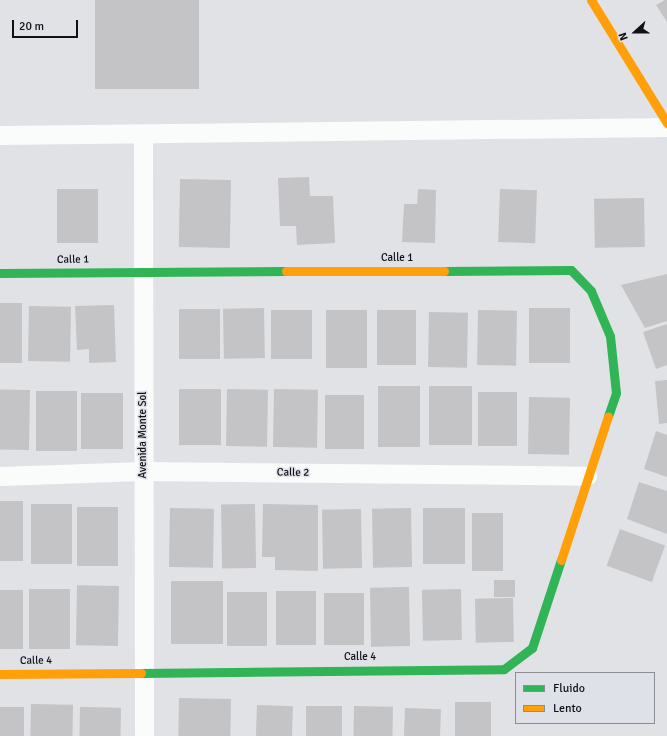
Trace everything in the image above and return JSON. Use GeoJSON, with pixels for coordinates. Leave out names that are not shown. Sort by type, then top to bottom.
{"type":"FeatureCollection","features":[{"type":"Feature","properties":{"kind":"street"},"geometry":{"type":"LineString","coordinates":[[591,0],[667,123]]}},
{"type":"Feature","properties":{"kind":"street"},"geometry":{"type":"LineString","coordinates":[[0,135],[667,127]]}},
{"type":"Feature","properties":{"kind":"street","name":"Avenida Monte Sol"},"geometry":{"type":"LineString","coordinates":[[143,134],[142,272],[144,736]]}},
{"type":"Feature","properties":{"kind":"street","name":"Calle 1"},"geometry":{"type":"LineString","coordinates":[[0,273],[571,270],[591,291],[610,336],[616,393],[587,476]]}},
{"type":"Feature","properties":{"kind":"street","name":"Calle 2"},"geometry":{"type":"LineString","coordinates":[[0,476],[143,471],[587,476]]}},
{"type":"Feature","properties":{"kind":"street","name":"Calle 4"},"geometry":{"type":"LineString","coordinates":[[0,674],[504,669],[532,648],[587,476]]}},
{"type":"Feature","properties":{"kind":"building"},"geometry":{"type":"Polygon","coordinates":[[[95,0],[199,0],[199,89],[95,89],[95,0]]]}},
{"type":"Feature","properties":{"kind":"building"},"geometry":{"type":"Polygon","coordinates":[[[667,0],[667,22],[656,5],[667,0]]]}},
{"type":"Feature","properties":{"kind":"building"},"geometry":{"type":"Polygon","coordinates":[[[309,177],[310,196],[333,196],[335,243],[297,245],[296,226],[280,226],[278,178],[309,177]]]}},
{"type":"Feature","properties":{"kind":"building"},"geometry":{"type":"Polygon","coordinates":[[[180,179],[231,180],[230,248],[179,247],[180,179]]]}},
{"type":"Feature","properties":{"kind":"building"},"geometry":{"type":"Polygon","coordinates":[[[57,189],[98,189],[98,243],[57,243],[57,189]]]}},
{"type":"Feature","properties":{"kind":"building"},"geometry":{"type":"Polygon","coordinates":[[[418,189],[436,190],[435,243],[402,242],[404,204],[417,204],[418,189]]]}},
{"type":"Feature","properties":{"kind":"building"},"geometry":{"type":"Polygon","coordinates":[[[500,189],[537,190],[535,243],[498,242],[500,189]]]}},
{"type":"Feature","properties":{"kind":"building"},"geometry":{"type":"Polygon","coordinates":[[[644,198],[645,247],[595,248],[594,199],[644,198]]]}},
{"type":"Feature","properties":{"kind":"building"},"geometry":{"type":"Polygon","coordinates":[[[667,274],[667,321],[645,328],[621,285],[667,274]]]}},
{"type":"Feature","properties":{"kind":"building"},"geometry":{"type":"Polygon","coordinates":[[[0,303],[22,303],[22,363],[0,363],[0,303]]]}},
{"type":"Feature","properties":{"kind":"building"},"geometry":{"type":"Polygon","coordinates":[[[114,305],[116,362],[89,363],[89,349],[77,350],[75,306],[114,305]]]}},
{"type":"Feature","properties":{"kind":"building"},"geometry":{"type":"Polygon","coordinates":[[[29,306],[71,307],[70,362],[28,361],[29,306]]]}},
{"type":"Feature","properties":{"kind":"building"},"geometry":{"type":"Polygon","coordinates":[[[264,308],[265,358],[224,359],[223,309],[264,308]]]}},
{"type":"Feature","properties":{"kind":"building"},"geometry":{"type":"Polygon","coordinates":[[[529,308],[570,308],[570,363],[529,363],[529,308]]]}},
{"type":"Feature","properties":{"kind":"building"},"geometry":{"type":"Polygon","coordinates":[[[179,309],[220,309],[220,359],[179,359],[179,309]]]}},
{"type":"Feature","properties":{"kind":"building"},"geometry":{"type":"Polygon","coordinates":[[[271,310],[312,310],[312,359],[271,359],[271,310]]]}},
{"type":"Feature","properties":{"kind":"building"},"geometry":{"type":"Polygon","coordinates":[[[326,310],[367,310],[367,368],[326,368],[326,310]]]}},
{"type":"Feature","properties":{"kind":"building"},"geometry":{"type":"Polygon","coordinates":[[[377,310],[416,310],[416,365],[377,365],[377,310]]]}},
{"type":"Feature","properties":{"kind":"building"},"geometry":{"type":"Polygon","coordinates":[[[478,310],[517,311],[516,366],[477,365],[478,310]]]}},
{"type":"Feature","properties":{"kind":"building"},"geometry":{"type":"Polygon","coordinates":[[[429,312],[468,313],[467,368],[428,367],[429,312]]]}},
{"type":"Feature","properties":{"kind":"building"},"geometry":{"type":"Polygon","coordinates":[[[667,324],[667,365],[656,369],[643,332],[667,324]]]}},
{"type":"Feature","properties":{"kind":"building"},"geometry":{"type":"Polygon","coordinates":[[[667,380],[667,423],[659,424],[655,381],[667,380]]]}},
{"type":"Feature","properties":{"kind":"building"},"geometry":{"type":"Polygon","coordinates":[[[378,386],[420,386],[420,447],[378,447],[378,386]]]}},
{"type":"Feature","properties":{"kind":"building"},"geometry":{"type":"Polygon","coordinates":[[[429,386],[472,386],[472,445],[429,445],[429,386]]]}},
{"type":"Feature","properties":{"kind":"building"},"geometry":{"type":"Polygon","coordinates":[[[0,389],[30,390],[29,450],[0,449],[0,389]]]}},
{"type":"Feature","properties":{"kind":"building"},"geometry":{"type":"Polygon","coordinates":[[[179,389],[221,389],[221,445],[179,445],[179,389]]]}},
{"type":"Feature","properties":{"kind":"building"},"geometry":{"type":"Polygon","coordinates":[[[227,389],[268,390],[267,447],[226,446],[227,389]]]}},
{"type":"Feature","properties":{"kind":"building"},"geometry":{"type":"Polygon","coordinates":[[[274,389],[318,390],[317,448],[273,447],[274,389]]]}},
{"type":"Feature","properties":{"kind":"building"},"geometry":{"type":"Polygon","coordinates":[[[36,391],[77,391],[77,451],[36,451],[36,391]]]}},
{"type":"Feature","properties":{"kind":"building"},"geometry":{"type":"Polygon","coordinates":[[[478,392],[517,392],[517,446],[478,446],[478,392]]]}},
{"type":"Feature","properties":{"kind":"building"},"geometry":{"type":"Polygon","coordinates":[[[81,393],[123,393],[123,449],[81,449],[81,393]]]}},
{"type":"Feature","properties":{"kind":"building"},"geometry":{"type":"Polygon","coordinates":[[[325,395],[364,395],[364,449],[325,449],[325,395]]]}},
{"type":"Feature","properties":{"kind":"building"},"geometry":{"type":"Polygon","coordinates":[[[529,397],[570,398],[569,455],[528,454],[529,397]]]}},
{"type":"Feature","properties":{"kind":"building"},"geometry":{"type":"Polygon","coordinates":[[[656,431],[667,435],[667,477],[644,469],[656,431]]]}},
{"type":"Feature","properties":{"kind":"building"},"geometry":{"type":"Polygon","coordinates":[[[639,482],[667,491],[667,534],[627,519],[639,482]]]}},
{"type":"Feature","properties":{"kind":"building"},"geometry":{"type":"Polygon","coordinates":[[[0,501],[23,501],[23,561],[0,561],[0,501]]]}},
{"type":"Feature","properties":{"kind":"building"},"geometry":{"type":"Polygon","coordinates":[[[31,504],[72,504],[72,564],[31,564],[31,504]]]}},
{"type":"Feature","properties":{"kind":"building"},"geometry":{"type":"Polygon","coordinates":[[[255,504],[256,568],[222,569],[221,505],[255,504]]]}},
{"type":"Feature","properties":{"kind":"building"},"geometry":{"type":"Polygon","coordinates":[[[263,504],[318,505],[318,571],[275,570],[275,557],[262,557],[263,504]]]}},
{"type":"Feature","properties":{"kind":"building"},"geometry":{"type":"Polygon","coordinates":[[[77,507],[118,507],[118,566],[77,566],[77,507]]]}},
{"type":"Feature","properties":{"kind":"building"},"geometry":{"type":"Polygon","coordinates":[[[170,508],[214,509],[213,568],[169,567],[170,508]]]}},
{"type":"Feature","properties":{"kind":"building"},"geometry":{"type":"Polygon","coordinates":[[[411,508],[412,567],[373,568],[372,509],[411,508]]]}},
{"type":"Feature","properties":{"kind":"building"},"geometry":{"type":"Polygon","coordinates":[[[423,508],[465,508],[465,564],[423,564],[423,508]]]}},
{"type":"Feature","properties":{"kind":"building"},"geometry":{"type":"Polygon","coordinates":[[[361,509],[362,568],[323,569],[322,510],[361,509]]]}},
{"type":"Feature","properties":{"kind":"building"},"geometry":{"type":"Polygon","coordinates":[[[472,513],[503,513],[503,571],[472,571],[472,513]]]}},
{"type":"Feature","properties":{"kind":"building"},"geometry":{"type":"Polygon","coordinates":[[[620,529],[665,545],[652,582],[607,566],[620,529]]]}},
{"type":"Feature","properties":{"kind":"building"},"geometry":{"type":"Polygon","coordinates":[[[494,580],[515,580],[515,597],[494,597],[494,580]]]}},
{"type":"Feature","properties":{"kind":"building"},"geometry":{"type":"Polygon","coordinates":[[[171,581],[223,581],[223,644],[171,644],[171,581]]]}},
{"type":"Feature","properties":{"kind":"building"},"geometry":{"type":"Polygon","coordinates":[[[77,585],[119,586],[118,646],[76,645],[77,585]]]}},
{"type":"Feature","properties":{"kind":"building"},"geometry":{"type":"Polygon","coordinates":[[[409,587],[410,646],[371,647],[370,588],[409,587]]]}},
{"type":"Feature","properties":{"kind":"building"},"geometry":{"type":"Polygon","coordinates":[[[29,589],[70,589],[70,649],[29,649],[29,589]]]}},
{"type":"Feature","properties":{"kind":"building"},"geometry":{"type":"Polygon","coordinates":[[[461,589],[462,640],[423,641],[422,590],[461,589]]]}},
{"type":"Feature","properties":{"kind":"building"},"geometry":{"type":"Polygon","coordinates":[[[0,590],[23,590],[23,649],[0,649],[0,590]]]}},
{"type":"Feature","properties":{"kind":"building"},"geometry":{"type":"Polygon","coordinates":[[[276,591],[316,591],[316,645],[276,645],[276,591]]]}},
{"type":"Feature","properties":{"kind":"building"},"geometry":{"type":"Polygon","coordinates":[[[227,592],[267,592],[267,646],[227,646],[227,592]]]}},
{"type":"Feature","properties":{"kind":"building"},"geometry":{"type":"Polygon","coordinates":[[[324,593],[364,593],[364,645],[324,645],[324,593]]]}},
{"type":"Feature","properties":{"kind":"building"},"geometry":{"type":"Polygon","coordinates":[[[513,598],[514,642],[476,643],[475,599],[513,598]]]}},
{"type":"Feature","properties":{"kind":"building"},"geometry":{"type":"Polygon","coordinates":[[[179,698],[231,699],[230,736],[178,736],[179,698]]]}},
{"type":"Feature","properties":{"kind":"building"},"geometry":{"type":"Polygon","coordinates":[[[455,702],[491,702],[491,736],[455,736],[455,702]]]}},
{"type":"Feature","properties":{"kind":"building"},"geometry":{"type":"Polygon","coordinates":[[[31,704],[73,705],[72,736],[30,736],[31,704]]]}},
{"type":"Feature","properties":{"kind":"building"},"geometry":{"type":"Polygon","coordinates":[[[257,705],[293,706],[292,736],[256,736],[257,705]]]}},
{"type":"Feature","properties":{"kind":"building"},"geometry":{"type":"Polygon","coordinates":[[[306,706],[342,706],[342,736],[306,736],[306,706]]]}},
{"type":"Feature","properties":{"kind":"building"},"geometry":{"type":"Polygon","coordinates":[[[354,706],[393,707],[392,736],[353,736],[354,706]]]}},
{"type":"Feature","properties":{"kind":"building"},"geometry":{"type":"Polygon","coordinates":[[[0,707],[24,707],[24,736],[0,736],[0,707]]]}},
{"type":"Feature","properties":{"kind":"building"},"geometry":{"type":"Polygon","coordinates":[[[80,707],[121,708],[121,736],[79,736],[80,707]]]}},
{"type":"Feature","properties":{"kind":"building"},"geometry":{"type":"Polygon","coordinates":[[[405,708],[441,709],[440,736],[404,736],[405,708]]]}},
{"type":"Feature","properties":{"kind":"traffic: fast"},"geometry":{"type":"LineString","coordinates":[[444,271],[571,270],[591,291],[610,336],[616,393],[608,416]]}},
{"type":"Feature","properties":{"kind":"traffic: fast"},"geometry":{"type":"LineString","coordinates":[[0,273],[286,271]]}},
{"type":"Feature","properties":{"kind":"traffic: fast"},"geometry":{"type":"LineString","coordinates":[[141,673],[504,669],[532,648],[561,560]]}},
{"type":"Feature","properties":{"kind":"traffic: slow"},"geometry":{"type":"LineString","coordinates":[[591,0],[667,123]]}},
{"type":"Feature","properties":{"kind":"traffic: slow"},"geometry":{"type":"LineString","coordinates":[[286,271],[444,271]]}},
{"type":"Feature","properties":{"kind":"traffic: slow"},"geometry":{"type":"LineString","coordinates":[[561,560],[608,416]]}},
{"type":"Feature","properties":{"kind":"traffic: slow"},"geometry":{"type":"LineString","coordinates":[[0,674],[141,673]]}}]}
